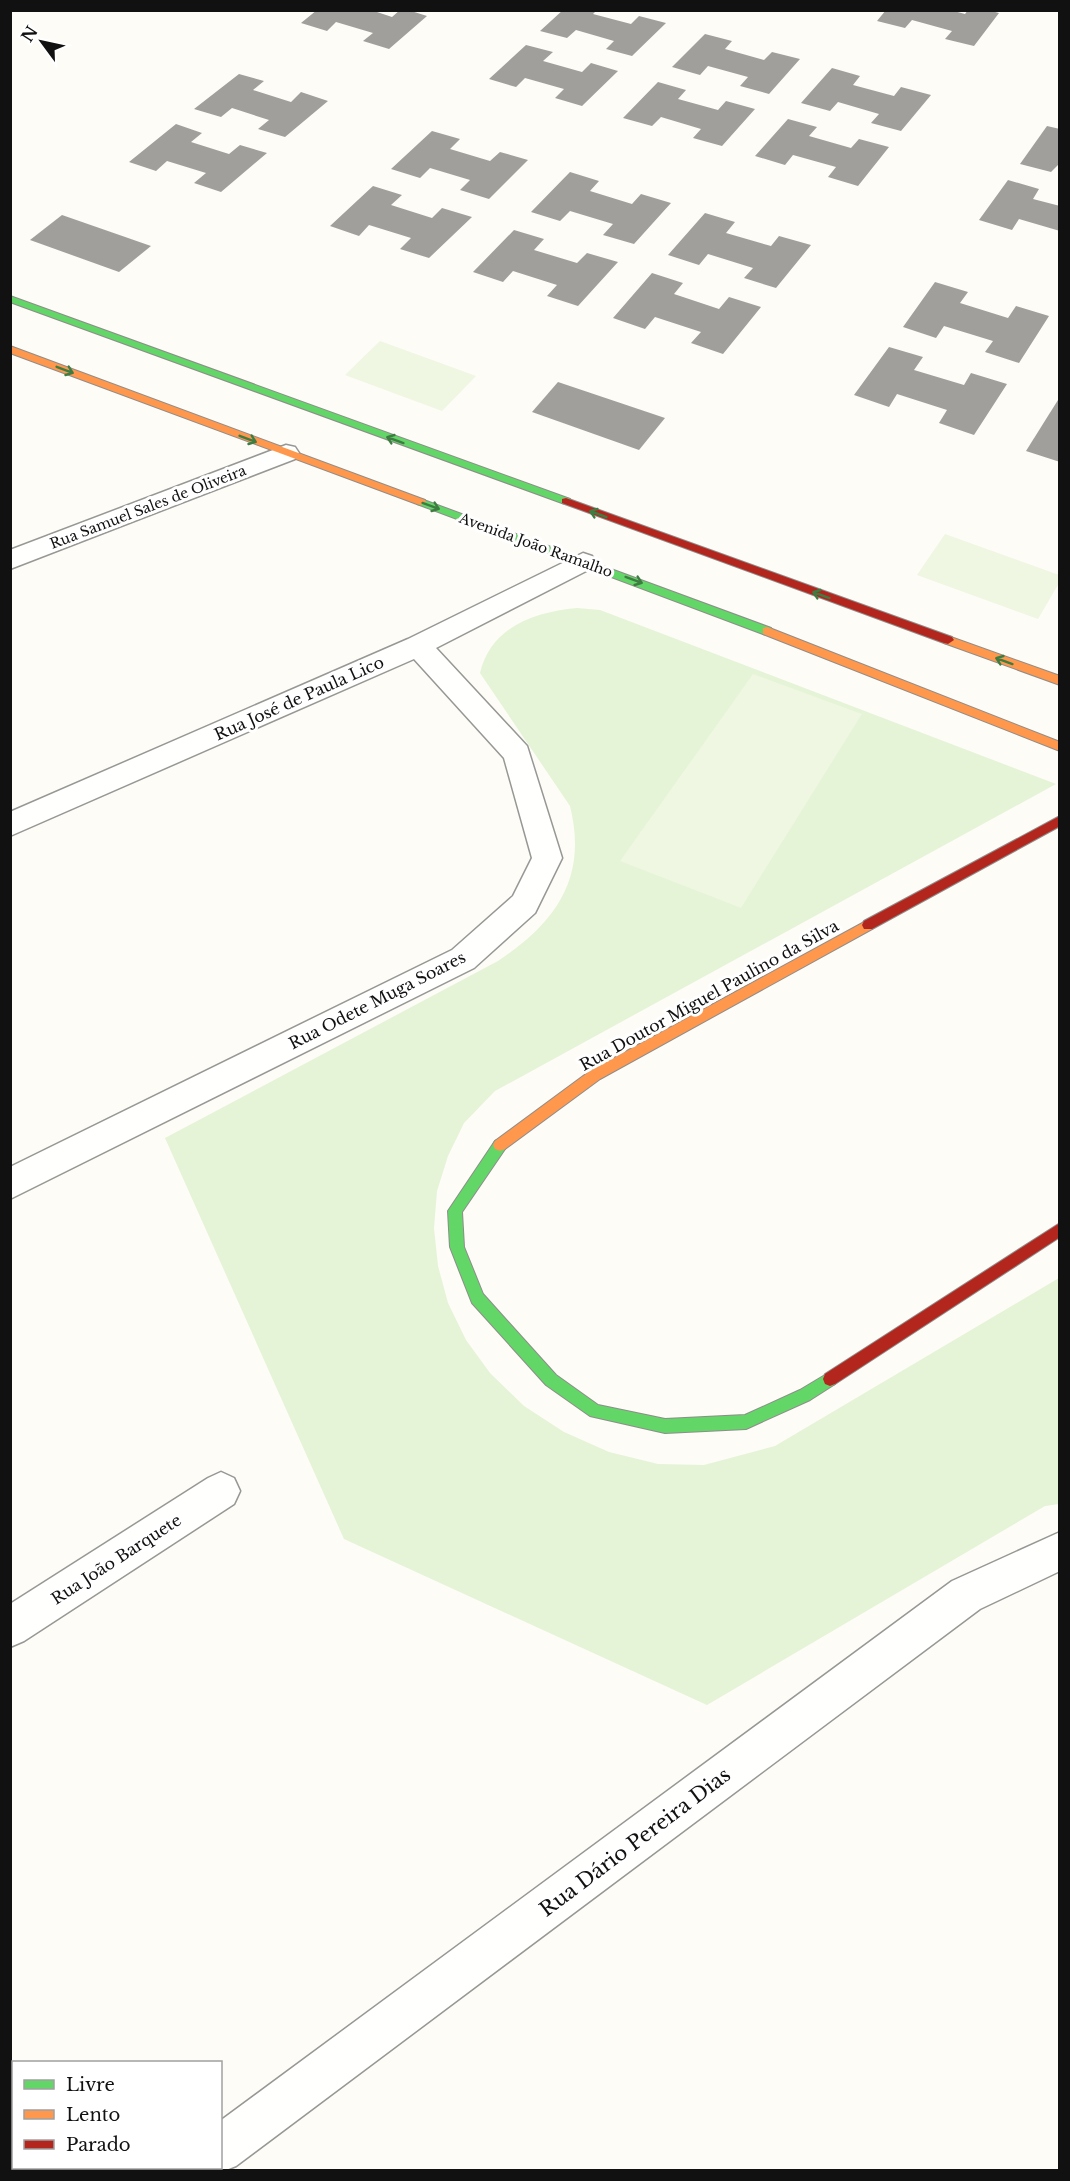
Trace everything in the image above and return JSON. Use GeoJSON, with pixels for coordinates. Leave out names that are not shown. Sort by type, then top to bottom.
{"type":"FeatureCollection","features":[{"type":"Feature","properties":{"kind":"street"},"geometry":{"type":"LineString","coordinates":[[10,299],[1059,681]]}},
{"type":"Feature","properties":{"kind":"street","name":"Avenida João Ramalho"},"geometry":{"type":"LineString","coordinates":[[10,349],[840,658],[1059,747]]}},
{"type":"Feature","properties":{"kind":"street","name":"Rua Samuel Sales de Oliveira"},"geometry":{"type":"LineString","coordinates":[[10,560],[286,453]]}},
{"type":"Feature","properties":{"kind":"street","name":"Rua José de Paula Lico"},"geometry":{"type":"LineString","coordinates":[[10,825],[418,646],[583,562]]}},
{"type":"Feature","properties":{"kind":"street","name":"Rua Odete Muga Soares"},"geometry":{"type":"LineString","coordinates":[[10,1184],[463,959],[524,904],[547,858],[517,754],[418,646]]}},
{"type":"Feature","properties":{"kind":"street","name":"Rua Doutor Miguel Paulino da Silva"},"geometry":{"type":"LineString","coordinates":[[1059,820],[595,1076],[500,1145],[455,1210],[457,1247],[477,1298],[551,1380],[595,1411],[665,1426],[746,1422],[805,1395],[1059,1229]]}},
{"type":"Feature","properties":{"kind":"street","name":"Rua João Barquete"},"geometry":{"type":"LineString","coordinates":[[10,1627],[221,1491]]}},
{"type":"Feature","properties":{"kind":"street","name":"Rua Dário Pereira Dias"},"geometry":{"type":"LineString","coordinates":[[222,2149],[966,1595],[1059,1551]]}},
{"type":"Feature","properties":{"kind":"green space"},"geometry":{"type":"Polygon","coordinates":[[[380,341],[476,376],[442,411],[345,375],[380,341]]]}},
{"type":"Feature","properties":{"kind":"green space"},"geometry":{"type":"Polygon","coordinates":[[[945,534],[1059,575],[1059,583],[1038,619],[917,575],[945,534]]]}},
{"type":"Feature","properties":{"kind":"green space"},"geometry":{"type":"Polygon","coordinates":[[[577,608],[600,610],[1056,784],[495,1091],[464,1123],[448,1156],[437,1191],[434,1228],[438,1266],[448,1303],[466,1340],[490,1373],[524,1406],[564,1432],[609,1452],[658,1464],[704,1465],[775,1446],[1059,1278],[1059,1504],[1045,1506],[707,1705],[344,1539],[165,1138],[498,961],[518,946],[551,914],[570,876],[574,855],[574,832],[570,806],[480,673],[486,657],[504,633],[530,618],[577,608]]]}},
{"type":"Feature","properties":{"kind":"green space"},"geometry":{"type":"Polygon","coordinates":[[[753,674],[862,714],[741,908],[620,861],[753,674]]]}},
{"type":"Feature","properties":{"kind":"building"},"geometry":{"type":"Polygon","coordinates":[[[317,10],[371,10],[392,17],[400,10],[408,10],[427,16],[389,49],[363,41],[373,33],[336,22],[327,31],[301,23],[317,10]]]}},
{"type":"Feature","properties":{"kind":"building"},"geometry":{"type":"Polygon","coordinates":[[[563,10],[597,10],[593,14],[631,24],[639,16],[666,23],[632,56],[606,49],[614,41],[576,30],[567,38],[540,31],[563,10]]]}},
{"type":"Feature","properties":{"kind":"building"},"geometry":{"type":"Polygon","coordinates":[[[886,10],[950,10],[965,14],[968,10],[988,10],[999,13],[974,46],[945,39],[952,31],[912,20],[905,28],[877,21],[886,10]]]}},
{"type":"Feature","properties":{"kind":"building"},"geometry":{"type":"Polygon","coordinates":[[[705,34],[732,41],[725,49],[764,60],[772,52],[800,59],[769,94],[740,86],[748,77],[708,66],[700,75],[672,67],[705,34]]]}},
{"type":"Feature","properties":{"kind":"building"},"geometry":{"type":"Polygon","coordinates":[[[526,45],[553,52],[543,61],[582,72],[591,63],[618,71],[582,106],[555,98],[564,89],[525,78],[516,87],[489,79],[526,45]]]}},
{"type":"Feature","properties":{"kind":"building"},"geometry":{"type":"Polygon","coordinates":[[[832,68],[860,76],[853,85],[894,96],[901,87],[931,95],[901,131],[871,123],[879,114],[838,102],[830,111],[801,103],[832,68]]]}},
{"type":"Feature","properties":{"kind":"building"},"geometry":{"type":"Polygon","coordinates":[[[239,74],[264,81],[253,90],[291,102],[301,92],[328,101],[285,137],[258,129],[269,120],[232,108],[221,117],[194,109],[239,74]]]}},
{"type":"Feature","properties":{"kind":"building"},"geometry":{"type":"Polygon","coordinates":[[[658,82],[686,90],[678,99],[718,110],[726,101],[755,109],[722,146],[693,138],[701,129],[661,117],[652,126],[623,118],[658,82]]]}},
{"type":"Feature","properties":{"kind":"building"},"geometry":{"type":"Polygon","coordinates":[[[788,119],[817,127],[809,136],[851,148],[859,139],[889,147],[858,186],[828,177],[836,167],[793,155],[785,165],[755,156],[788,119]]]}},
{"type":"Feature","properties":{"kind":"building"},"geometry":{"type":"Polygon","coordinates":[[[176,124],[202,133],[191,142],[229,154],[240,145],[267,153],[221,192],[194,183],[206,173],[167,161],[156,171],[129,162],[176,124]]]}},
{"type":"Feature","properties":{"kind":"building"},"geometry":{"type":"Polygon","coordinates":[[[1047,126],[1060,129],[1060,163],[1051,172],[1020,164],[1047,126]]]}},
{"type":"Feature","properties":{"kind":"building"},"geometry":{"type":"Polygon","coordinates":[[[432,131],[460,139],[450,149],[490,161],[500,152],[528,160],[489,199],[460,190],[470,180],[430,168],[420,178],[391,169],[432,131]]]}},
{"type":"Feature","properties":{"kind":"building"},"geometry":{"type":"Polygon","coordinates":[[[570,172],[599,181],[590,191],[632,204],[641,194],[671,203],[634,244],[603,235],[613,224],[570,211],[560,221],[531,212],[570,172]]]}},
{"type":"Feature","properties":{"kind":"building"},"geometry":{"type":"Polygon","coordinates":[[[1008,180],[1039,189],[1033,199],[1060,206],[1060,231],[1019,219],[1012,230],[979,220],[1008,180]]]}},
{"type":"Feature","properties":{"kind":"building"},"geometry":{"type":"Polygon","coordinates":[[[373,186],[402,195],[391,205],[432,218],[442,208],[472,217],[429,258],[400,249],[411,238],[369,225],[359,236],[330,226],[373,186]]]}},
{"type":"Feature","properties":{"kind":"building"},"geometry":{"type":"Polygon","coordinates":[[[705,213],[735,222],[726,233],[771,246],[779,236],[811,245],[776,288],[744,278],[753,268],[708,254],[699,265],[668,255],[705,213]]]}},
{"type":"Feature","properties":{"kind":"building"},"geometry":{"type":"Polygon","coordinates":[[[62,215],[151,246],[119,272],[30,240],[62,215]]]}},
{"type":"Feature","properties":{"kind":"building"},"geometry":{"type":"Polygon","coordinates":[[[514,230],[544,239],[534,250],[577,263],[587,253],[618,262],[578,306],[547,296],[557,285],[513,271],[503,282],[473,272],[514,230]]]}},
{"type":"Feature","properties":{"kind":"building"},"geometry":{"type":"Polygon","coordinates":[[[652,273],[683,283],[674,294],[719,309],[729,297],[761,307],[723,354],[691,343],[701,332],[655,317],[645,329],[613,318],[652,273]]]}},
{"type":"Feature","properties":{"kind":"building"},"geometry":{"type":"Polygon","coordinates":[[[935,282],[968,292],[960,303],[1008,318],[1016,306],[1049,316],[1019,363],[985,352],[993,341],[944,326],[936,338],[903,327],[935,282]]]}},
{"type":"Feature","properties":{"kind":"building"},"geometry":{"type":"Polygon","coordinates":[[[889,347],[923,357],[914,370],[964,385],[971,373],[1007,384],[974,435],[939,423],[947,410],[897,394],[889,407],[854,395],[889,347]]]}},
{"type":"Feature","properties":{"kind":"building"},"geometry":{"type":"Polygon","coordinates":[[[558,382],[665,418],[639,450],[532,412],[558,382]]]}},
{"type":"Feature","properties":{"kind":"building"},"geometry":{"type":"Polygon","coordinates":[[[1060,400],[1060,462],[1026,451],[1060,400]]]}},
{"type":"Feature","properties":{"kind":"traffic: fast"},"geometry":{"type":"LineString","coordinates":[[10,299],[566,501]]}},
{"type":"Feature","properties":{"kind":"traffic: fast"},"geometry":{"type":"LineString","coordinates":[[421,502],[767,631]]}},
{"type":"Feature","properties":{"kind":"traffic: fast"},"geometry":{"type":"LineString","coordinates":[[500,1145],[455,1211],[457,1247],[477,1298],[551,1380],[595,1411],[665,1426],[746,1422],[805,1395],[830,1379]]}},
{"type":"Feature","properties":{"kind":"traffic: slow"},"geometry":{"type":"LineString","coordinates":[[10,349],[421,502]]}},
{"type":"Feature","properties":{"kind":"traffic: slow"},"geometry":{"type":"LineString","coordinates":[[767,631],[1060,747]]}},
{"type":"Feature","properties":{"kind":"traffic: slow"},"geometry":{"type":"LineString","coordinates":[[948,640],[1060,681]]}},
{"type":"Feature","properties":{"kind":"traffic: slow"},"geometry":{"type":"LineString","coordinates":[[500,1145],[595,1075],[868,925]]}},
{"type":"Feature","properties":{"kind":"traffic: jam"},"geometry":{"type":"LineString","coordinates":[[566,501],[948,640]]}},
{"type":"Feature","properties":{"kind":"traffic: jam"},"geometry":{"type":"LineString","coordinates":[[868,925],[1060,820]]}},
{"type":"Feature","properties":{"kind":"traffic: jam"},"geometry":{"type":"LineString","coordinates":[[830,1379],[1060,1229]]}}]}
